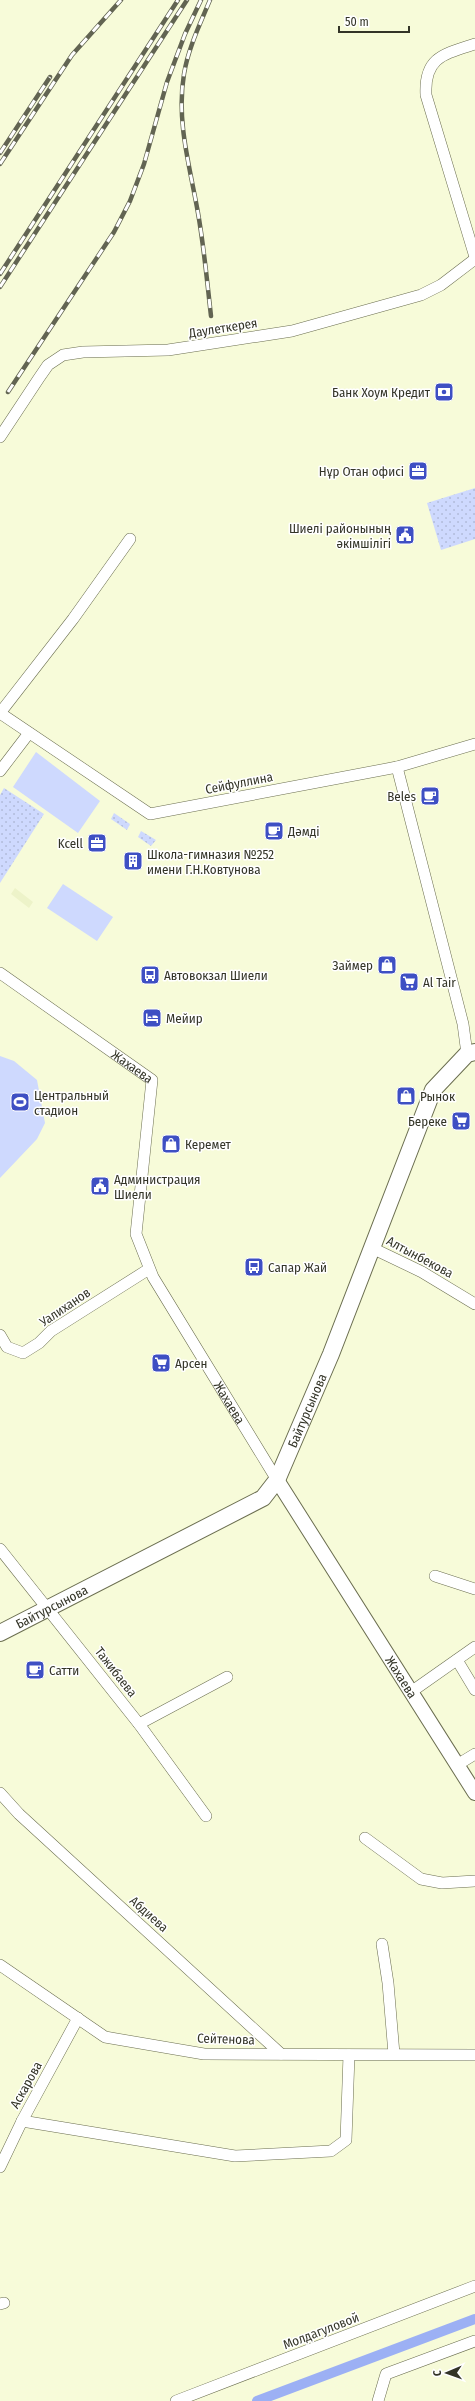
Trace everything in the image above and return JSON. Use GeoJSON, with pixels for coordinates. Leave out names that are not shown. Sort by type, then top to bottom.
{"type":"FeatureCollection","features":[{"type":"Feature","properties":{"kind":"main road","name":"Байтурсынова"},"geometry":{"type":"LineString","coordinates":[[0,1633],[263,1498],[277,1480],[331,1354],[433,1090],[471,1053]]}},
{"type":"Feature","properties":{"kind":"street","name":"Даулеткерея"},"geometry":{"type":"LineString","coordinates":[[0,437],[48,365],[63,355],[84,352],[168,350],[292,331],[421,295],[441,285],[475,258],[426,95],[425,82],[428,72],[436,59],[447,53],[475,44]]}},
{"type":"Feature","properties":{"kind":"street"},"geometry":{"type":"LineString","coordinates":[[0,771],[29,733],[0,713],[73,619],[130,539]]}},
{"type":"Feature","properties":{"kind":"street","name":"Сейфуллина"},"geometry":{"type":"LineString","coordinates":[[29,733],[150,814],[397,768],[475,744]]}},
{"type":"Feature","properties":{"kind":"street"},"geometry":{"type":"LineString","coordinates":[[397,768],[471,1053]]}},
{"type":"Feature","properties":{"kind":"street","name":"Жахаева"},"geometry":{"type":"LineString","coordinates":[[0,973],[152,1080],[136,1234],[149,1268],[277,1480],[475,1793]]}},
{"type":"Feature","properties":{"kind":"street","name":"Алтынбекова"},"geometry":{"type":"LineString","coordinates":[[372,1248],[422,1272],[475,1304]]}},
{"type":"Feature","properties":{"kind":"street","name":"Уалиханов"},"geometry":{"type":"LineString","coordinates":[[0,1335],[7,1347],[23,1352],[39,1343],[51,1330],[149,1268]]}},
{"type":"Feature","properties":{"kind":"street","name":"Тажибаева"},"geometry":{"type":"LineString","coordinates":[[0,1549],[139,1724],[206,1816]]}},
{"type":"Feature","properties":{"kind":"street"},"geometry":{"type":"LineString","coordinates":[[435,1576],[475,1589]]}},
{"type":"Feature","properties":{"kind":"street"},"geometry":{"type":"LineString","coordinates":[[411,1692],[475,1647]]}},
{"type":"Feature","properties":{"kind":"street"},"geometry":{"type":"LineString","coordinates":[[457,1660],[475,1690]]}},
{"type":"Feature","properties":{"kind":"street"},"geometry":{"type":"LineString","coordinates":[[139,1724],[228,1677]]}},
{"type":"Feature","properties":{"kind":"street"},"geometry":{"type":"LineString","coordinates":[[457,1765],[475,1754]]}},
{"type":"Feature","properties":{"kind":"street","name":"Абдиева"},"geometry":{"type":"LineString","coordinates":[[0,1793],[19,1814],[281,2054]]}},
{"type":"Feature","properties":{"kind":"street"},"geometry":{"type":"LineString","coordinates":[[365,1838],[421,1879],[442,1883],[475,1881]]}},
{"type":"Feature","properties":{"kind":"street"},"geometry":{"type":"LineString","coordinates":[[382,1944],[388,1983],[394,2054]]}},
{"type":"Feature","properties":{"kind":"street","name":"Сейтенова"},"geometry":{"type":"LineString","coordinates":[[0,1965],[105,2037],[204,2054],[475,2055]]}},
{"type":"Feature","properties":{"kind":"street","name":"Аскарова"},"geometry":{"type":"LineString","coordinates":[[0,2167],[22,2121],[78,2018]]}},
{"type":"Feature","properties":{"kind":"street"},"geometry":{"type":"LineString","coordinates":[[22,2121],[234,2156],[331,2151],[346,2140],[349,2054]]}},
{"type":"Feature","properties":{"kind":"street","name":"Молдагуловой"},"geometry":{"type":"LineString","coordinates":[[176,2401],[475,2286]]}},
{"type":"Feature","properties":{"kind":"street"},"geometry":{"type":"LineString","coordinates":[[378,2401],[386,2374],[475,2341]]}},
{"type":"Feature","properties":{"kind":"shaded area"},"geometry":{"type":"Polygon","coordinates":[[[475,488],[475,539],[441,550],[427,503],[475,488]]]}},
{"type":"Feature","properties":{"kind":"shaded area"},"geometry":{"type":"Polygon","coordinates":[[[36,752],[100,801],[78,833],[13,787],[36,752]]]}},
{"type":"Feature","properties":{"kind":"shaded area"},"geometry":{"type":"Polygon","coordinates":[[[4,788],[44,814],[0,883],[0,795],[4,788]]]}},
{"type":"Feature","properties":{"kind":"shaded area"},"geometry":{"type":"Polygon","coordinates":[[[114,813],[130,824],[127,830],[111,819],[114,813]]]}},
{"type":"Feature","properties":{"kind":"shaded area"},"geometry":{"type":"Polygon","coordinates":[[[141,831],[156,840],[151,846],[138,837],[141,831]]]}},
{"type":"Feature","properties":{"kind":"shaded area"},"geometry":{"type":"Polygon","coordinates":[[[63,884],[113,917],[97,941],[47,908],[63,884]]]}},
{"type":"Feature","properties":{"kind":"shaded area"},"geometry":{"type":"Polygon","coordinates":[[[15,888],[33,902],[29,908],[11,894],[15,888]]]}},
{"type":"Feature","properties":{"kind":"shaded area","name":"Центральный стадион"},"geometry":{"type":"Polygon","coordinates":[[[0,1056],[14,1061],[37,1080],[45,1123],[37,1139],[0,1178],[0,1056]]]}},
{"type":"Feature","properties":{"kind":"waterway"},"geometry":{"type":"LineString","coordinates":[[257,2401],[475,2319]]}},
{"type":"Feature","properties":{"kind":"railway"},"geometry":{"type":"LineString","coordinates":[[0,164],[72,55],[121,0]]}},
{"type":"Feature","properties":{"kind":"railway"},"geometry":{"type":"LineString","coordinates":[[0,274],[178,0]]}},
{"type":"Feature","properties":{"kind":"railway"},"geometry":{"type":"LineString","coordinates":[[0,287],[187,0]]}},
{"type":"Feature","properties":{"kind":"railway"},"geometry":{"type":"LineString","coordinates":[[8,392],[114,232],[130,201],[144,164],[167,82],[185,34],[201,0]]}},
{"type":"Feature","properties":{"kind":"railway"},"geometry":{"type":"LineString","coordinates":[[210,0],[188,55],[184,74],[182,109],[185,144],[202,239],[211,316]]}},
{"type":"Feature","properties":{"kind":"railway"},"geometry":{"type":"LineString","coordinates":[[0,153],[50,77]]}},
{"type":"Feature","properties":{"kind":"place","name":"Банк Хоум Кредит"},"geometry":{"type":"Point","coordinates":[444,392]}},
{"type":"Feature","properties":{"kind":"place","name":"Нұр Отан офисі"},"geometry":{"type":"Point","coordinates":[418,471]}},
{"type":"Feature","properties":{"kind":"place","name":"Шиелі районының әкімшілігі"},"geometry":{"type":"Point","coordinates":[405,535]}},
{"type":"Feature","properties":{"kind":"place","name":"Beles"},"geometry":{"type":"Point","coordinates":[430,796]}},
{"type":"Feature","properties":{"kind":"place","name":"Дәмді"},"geometry":{"type":"Point","coordinates":[274,831]}},
{"type":"Feature","properties":{"kind":"place","name":"Kcell"},"geometry":{"type":"Point","coordinates":[97,843]}},
{"type":"Feature","properties":{"kind":"place","name":"Школа-гимназия №252 имени Г.Н.Ковтунова"},"geometry":{"type":"Point","coordinates":[133,861]}},
{"type":"Feature","properties":{"kind":"place","name":"Займер"},"geometry":{"type":"Point","coordinates":[387,965]}},
{"type":"Feature","properties":{"kind":"place","name":"Автовокзал Шиели"},"geometry":{"type":"Point","coordinates":[150,975]}},
{"type":"Feature","properties":{"kind":"place","name":"Al Tair"},"geometry":{"type":"Point","coordinates":[409,982]}},
{"type":"Feature","properties":{"kind":"place","name":"Мейир"},"geometry":{"type":"Point","coordinates":[152,1018]}},
{"type":"Feature","properties":{"kind":"place","name":"Рынок"},"geometry":{"type":"Point","coordinates":[406,1096]}},
{"type":"Feature","properties":{"kind":"place","name":"Центральный стадион"},"geometry":{"type":"Point","coordinates":[20,1102]}},
{"type":"Feature","properties":{"kind":"place","name":"Береке"},"geometry":{"type":"Point","coordinates":[461,1121]}},
{"type":"Feature","properties":{"kind":"place","name":"Керемет"},"geometry":{"type":"Point","coordinates":[171,1144]}},
{"type":"Feature","properties":{"kind":"place","name":"Администрация Шиели"},"geometry":{"type":"Point","coordinates":[100,1186]}},
{"type":"Feature","properties":{"kind":"place","name":"Сапар Жай"},"geometry":{"type":"Point","coordinates":[254,1267]}},
{"type":"Feature","properties":{"kind":"place","name":"Арсен"},"geometry":{"type":"Point","coordinates":[161,1363]}},
{"type":"Feature","properties":{"kind":"place","name":"Сатти"},"geometry":{"type":"Point","coordinates":[35,1670]}}]}
